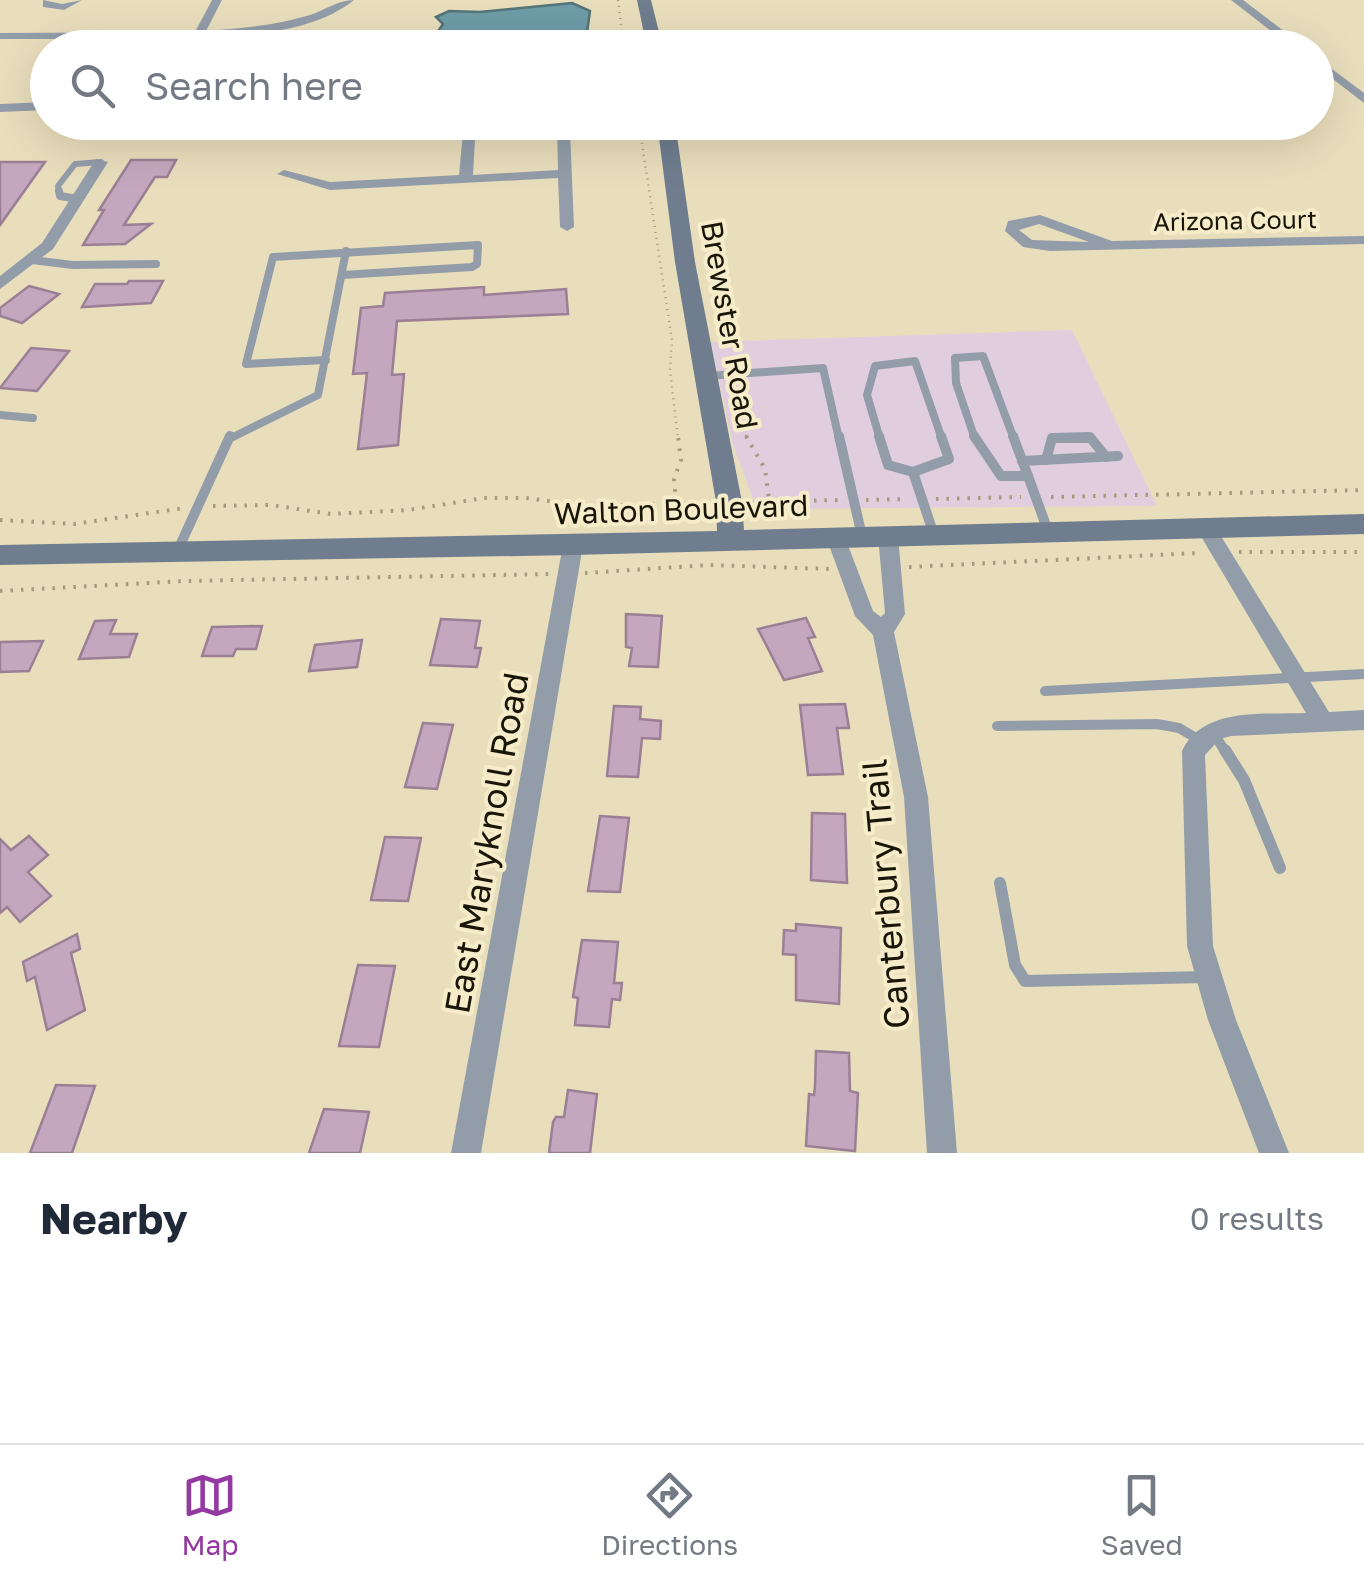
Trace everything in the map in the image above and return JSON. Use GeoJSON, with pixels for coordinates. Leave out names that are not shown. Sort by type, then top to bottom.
{"type":"FeatureCollection","features":[{"type":"Feature","properties":{"kind":"main road"},"geometry":{"type":"LineString","coordinates":[[644,0],[652,30]]}},
{"type":"Feature","properties":{"kind":"main road","name":"Brewster Road"},"geometry":{"type":"LineString","coordinates":[[668,140],[672,187],[729,502],[732,539]]}},
{"type":"Feature","properties":{"kind":"main road","name":"Walton Boulevard"},"geometry":{"type":"LineString","coordinates":[[0,556],[1364,524]]}},
{"type":"Feature","properties":{"kind":"street"},"geometry":{"type":"LineString","coordinates":[[48,0],[47,5],[64,7]]}},
{"type":"Feature","properties":{"kind":"street"},"geometry":{"type":"LineString","coordinates":[[47,30],[64,7],[77,0]]}},
{"type":"Feature","properties":{"kind":"street"},"geometry":{"type":"LineString","coordinates":[[202,30],[217,0]]}},
{"type":"Feature","properties":{"kind":"street"},"geometry":{"type":"LineString","coordinates":[[267,30],[324,15],[349,0]]}},
{"type":"Feature","properties":{"kind":"street"},"geometry":{"type":"LineString","coordinates":[[1236,0],[1277,30]]}},
{"type":"Feature","properties":{"kind":"street"},"geometry":{"type":"LineString","coordinates":[[0,36],[30,36]]}},
{"type":"Feature","properties":{"kind":"street"},"geometry":{"type":"LineString","coordinates":[[1334,75],[1364,100]]}},
{"type":"Feature","properties":{"kind":"street"},"geometry":{"type":"LineString","coordinates":[[0,108],[30,107]]}},
{"type":"Feature","properties":{"kind":"street"},"geometry":{"type":"LineString","coordinates":[[466,179],[469,140]]}},
{"type":"Feature","properties":{"kind":"street"},"geometry":{"type":"LineString","coordinates":[[563,140],[566,228]]}},
{"type":"Feature","properties":{"kind":"street"},"geometry":{"type":"LineString","coordinates":[[0,284],[48,246],[101,162]]}},
{"type":"Feature","properties":{"kind":"street"},"geometry":{"type":"LineString","coordinates":[[284,174],[330,186],[564,174]]}},
{"type":"Feature","properties":{"kind":"street","name":"Arizona Court"},"geometry":{"type":"LineString","coordinates":[[1106,243],[1040,219],[1013,224],[1012,231],[1028,244],[1050,247],[1364,240]]}},
{"type":"Feature","properties":{"kind":"street"},"geometry":{"type":"LineString","coordinates":[[1206,528],[1324,723]]}},
{"type":"Feature","properties":{"kind":"street","name":"Canterbury Trail"},"geometry":{"type":"LineString","coordinates":[[884,630],[894,614],[890,568],[862,536],[848,571],[865,616],[884,630],[916,797],[942,1153]]}},
{"type":"Feature","properties":{"kind":"street","name":"East Maryknoll Road"},"geometry":{"type":"LineString","coordinates":[[466,1153],[574,545]]}},
{"type":"Feature","properties":{"kind":"street"},"geometry":{"type":"LineString","coordinates":[[1274,1153],[1200,946],[1193,751],[1207,737],[1231,726],[1364,720]]}},
{"type":"Feature","properties":{"kind":"lane"},"geometry":{"type":"LineString","coordinates":[[78,199],[60,196],[58,186],[75,164],[101,162]]}},
{"type":"Feature","properties":{"kind":"lane"},"geometry":{"type":"LineString","coordinates":[[326,360],[250,365],[245,361],[270,258],[478,245],[477,264],[472,267],[342,275]]}},
{"type":"Feature","properties":{"kind":"lane"},"geometry":{"type":"LineString","coordinates":[[176,553],[230,435],[313,400],[320,390],[346,251]]}},
{"type":"Feature","properties":{"kind":"lane"},"geometry":{"type":"LineString","coordinates":[[32,260],[73,265],[156,264]]}},
{"type":"Feature","properties":{"kind":"lane"},"geometry":{"type":"LineString","coordinates":[[1028,476],[1001,476],[986,464],[951,363],[955,358],[983,356],[1036,497],[1048,532]]}},
{"type":"Feature","properties":{"kind":"lane"},"geometry":{"type":"LineString","coordinates":[[915,361],[949,459],[913,472],[888,466],[866,395],[875,366],[915,361]]}},
{"type":"Feature","properties":{"kind":"lane"},"geometry":{"type":"LineString","coordinates":[[706,376],[823,368],[862,536]]}},
{"type":"Feature","properties":{"kind":"lane"},"geometry":{"type":"LineString","coordinates":[[0,415],[33,418]]}},
{"type":"Feature","properties":{"kind":"lane"},"geometry":{"type":"LineString","coordinates":[[1046,460],[1052,438],[1090,437],[1106,456]]}},
{"type":"Feature","properties":{"kind":"lane"},"geometry":{"type":"LineString","coordinates":[[1022,461],[1118,456]]}},
{"type":"Feature","properties":{"kind":"lane"},"geometry":{"type":"LineString","coordinates":[[913,472],[934,535]]}},
{"type":"Feature","properties":{"kind":"lane"},"geometry":{"type":"LineString","coordinates":[[1045,691],[1364,674]]}},
{"type":"Feature","properties":{"kind":"lane"},"geometry":{"type":"LineString","coordinates":[[997,726],[1157,724],[1207,737],[1244,780],[1280,868]]}},
{"type":"Feature","properties":{"kind":"lane"},"geometry":{"type":"LineString","coordinates":[[1000,884],[1015,965],[1025,981],[1208,977]]}},
{"type":"Feature","properties":{"kind":"path"},"geometry":{"type":"LineString","coordinates":[[618,0],[622,30]]}},
{"type":"Feature","properties":{"kind":"path"},"geometry":{"type":"LineString","coordinates":[[642,140],[672,340],[670,370],[681,460],[674,479],[678,504]]}},
{"type":"Feature","properties":{"kind":"path"},"geometry":{"type":"LineString","coordinates":[[729,375],[747,439],[765,468],[768,502]]}},
{"type":"Feature","properties":{"kind":"path"},"geometry":{"type":"LineString","coordinates":[[0,520],[74,524],[197,507],[271,505],[331,514],[408,510],[484,498],[526,498],[587,506],[1364,490]]}},
{"type":"Feature","properties":{"kind":"path"},"geometry":{"type":"LineString","coordinates":[[890,568],[1221,552],[1364,552]]}},
{"type":"Feature","properties":{"kind":"path"},"geometry":{"type":"LineString","coordinates":[[0,591],[185,581],[568,574],[709,565],[848,571]]}},
{"type":"Feature","properties":{"kind":"shaded area"},"geometry":{"type":"Polygon","coordinates":[[[1072,330],[1157,506],[757,509],[733,445],[711,342],[1072,330]]]}},
{"type":"Feature","properties":{"kind":"water"},"geometry":{"type":"Polygon","coordinates":[[[572,3],[590,11],[587,30],[439,30],[443,24],[436,17],[449,11],[480,12],[572,3]]]}},
{"type":"Feature","properties":{"kind":"building"},"geometry":{"type":"Polygon","coordinates":[[[131,160],[176,160],[167,177],[155,177],[124,225],[151,224],[125,244],[83,245],[104,210],[99,210],[131,160]]]}},
{"type":"Feature","properties":{"kind":"building"},"geometry":{"type":"Polygon","coordinates":[[[0,162],[45,162],[0,225],[0,162]]]}},
{"type":"Feature","properties":{"kind":"building"},"geometry":{"type":"Polygon","coordinates":[[[163,281],[151,303],[82,307],[95,284],[163,281]]]}},
{"type":"Feature","properties":{"kind":"building"},"geometry":{"type":"Polygon","coordinates":[[[29,286],[59,294],[22,323],[0,316],[0,308],[29,286]]]}},
{"type":"Feature","properties":{"kind":"building"},"geometry":{"type":"Polygon","coordinates":[[[484,287],[484,295],[566,289],[568,314],[397,321],[392,375],[404,374],[398,445],[358,449],[367,373],[353,374],[361,308],[383,306],[385,293],[484,287]]]}},
{"type":"Feature","properties":{"kind":"building"},"geometry":{"type":"Polygon","coordinates":[[[31,348],[69,351],[37,391],[0,388],[31,348]]]}},
{"type":"Feature","properties":{"kind":"building"},"geometry":{"type":"Polygon","coordinates":[[[626,614],[662,616],[658,667],[629,666],[632,648],[626,647],[626,614]]]}},
{"type":"Feature","properties":{"kind":"building"},"geometry":{"type":"Polygon","coordinates":[[[806,618],[815,637],[808,638],[822,671],[784,680],[758,629],[806,618]]]}},
{"type":"Feature","properties":{"kind":"building"},"geometry":{"type":"Polygon","coordinates":[[[441,619],[480,621],[475,648],[481,648],[477,667],[430,665],[441,619]]]}},
{"type":"Feature","properties":{"kind":"building"},"geometry":{"type":"Polygon","coordinates":[[[116,620],[110,634],[137,634],[129,657],[79,659],[95,621],[116,620]]]}},
{"type":"Feature","properties":{"kind":"building"},"geometry":{"type":"Polygon","coordinates":[[[262,626],[256,649],[236,649],[233,656],[202,656],[212,627],[262,626]]]}},
{"type":"Feature","properties":{"kind":"building"},"geometry":{"type":"Polygon","coordinates":[[[362,640],[357,667],[309,671],[315,645],[362,640]]]}},
{"type":"Feature","properties":{"kind":"building"},"geometry":{"type":"Polygon","coordinates":[[[43,641],[29,671],[0,672],[0,642],[43,641]]]}},
{"type":"Feature","properties":{"kind":"building"},"geometry":{"type":"Polygon","coordinates":[[[845,704],[849,728],[837,728],[843,774],[808,775],[800,705],[845,704]]]}},
{"type":"Feature","properties":{"kind":"building"},"geometry":{"type":"Polygon","coordinates":[[[614,706],[641,707],[640,719],[661,721],[660,739],[642,738],[638,777],[607,776],[614,706]]]}},
{"type":"Feature","properties":{"kind":"building"},"geometry":{"type":"Polygon","coordinates":[[[423,723],[453,725],[437,789],[405,787],[423,723]]]}},
{"type":"Feature","properties":{"kind":"building"},"geometry":{"type":"Polygon","coordinates":[[[812,813],[845,814],[847,883],[811,880],[812,813]]]}},
{"type":"Feature","properties":{"kind":"building"},"geometry":{"type":"Polygon","coordinates":[[[600,816],[629,818],[620,892],[588,891],[600,816]]]}},
{"type":"Feature","properties":{"kind":"building"},"geometry":{"type":"Polygon","coordinates":[[[29,836],[48,855],[28,872],[51,896],[20,922],[7,907],[0,913],[0,839],[11,850],[29,836]]]}},
{"type":"Feature","properties":{"kind":"building"},"geometry":{"type":"Polygon","coordinates":[[[385,837],[421,838],[408,901],[371,900],[385,837]]]}},
{"type":"Feature","properties":{"kind":"building"},"geometry":{"type":"Polygon","coordinates":[[[796,924],[841,928],[839,1004],[796,1000],[796,955],[783,954],[784,930],[796,931],[796,924]]]}},
{"type":"Feature","properties":{"kind":"building"},"geometry":{"type":"Polygon","coordinates":[[[77,934],[80,949],[71,953],[85,1010],[47,1030],[35,977],[27,981],[23,962],[77,934]]]}},
{"type":"Feature","properties":{"kind":"building"},"geometry":{"type":"Polygon","coordinates":[[[582,940],[618,942],[614,983],[622,983],[620,1000],[612,999],[609,1027],[575,1025],[578,998],[573,997],[582,940]]]}},
{"type":"Feature","properties":{"kind":"building"},"geometry":{"type":"Polygon","coordinates":[[[358,965],[395,966],[379,1047],[339,1046],[358,965]]]}},
{"type":"Feature","properties":{"kind":"building"},"geometry":{"type":"Polygon","coordinates":[[[816,1051],[849,1053],[850,1091],[858,1093],[855,1151],[806,1146],[816,1051]]]}},
{"type":"Feature","properties":{"kind":"building"},"geometry":{"type":"Polygon","coordinates":[[[56,1085],[95,1086],[72,1153],[30,1153],[56,1085]]]}},
{"type":"Feature","properties":{"kind":"building"},"geometry":{"type":"Polygon","coordinates":[[[568,1090],[597,1094],[590,1153],[549,1153],[553,1122],[556,1117],[564,1117],[568,1090]]]}},
{"type":"Feature","properties":{"kind":"building"},"geometry":{"type":"Polygon","coordinates":[[[324,1109],[369,1112],[360,1153],[309,1153],[324,1109]]]}}]}
